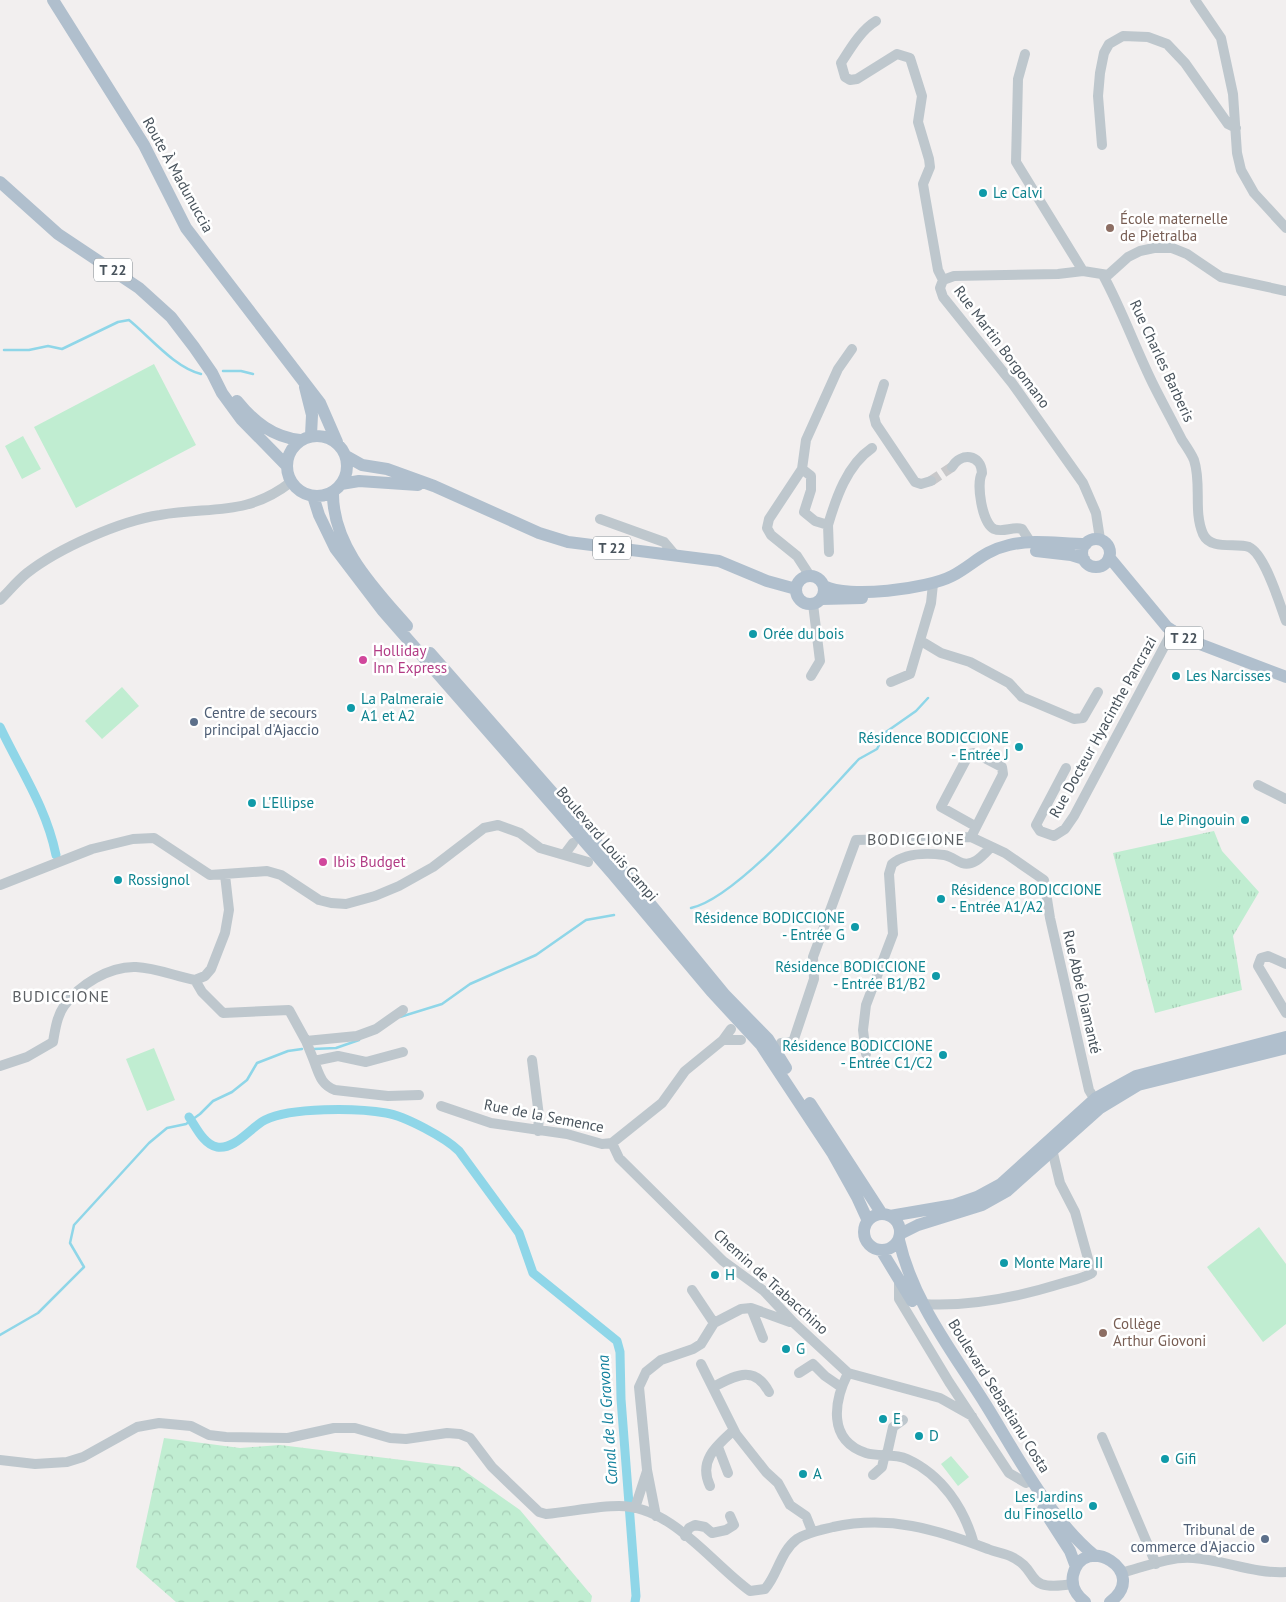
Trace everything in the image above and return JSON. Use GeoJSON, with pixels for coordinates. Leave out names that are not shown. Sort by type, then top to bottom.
{"type":"FeatureCollection","features":[{"type":"Feature","properties":{"kind":"main road","name":"Route À Madunuccia"},"geometry":{"type":"LineString","coordinates":[[53,0],[144,145],[186,228],[320,403],[337,442]]}},
{"type":"Feature","properties":{"kind":"main road","name":"T 22"},"geometry":{"type":"LineString","coordinates":[[0,182],[58,234],[139,288],[171,318],[212,373],[244,410],[272,434],[283,438],[305,438]]}},
{"type":"Feature","properties":{"kind":"main road","name":"T 22"},"geometry":{"type":"LineString","coordinates":[[212,373],[222,393],[241,419],[286,465]]}},
{"type":"Feature","properties":{"kind":"main road","name":"Route À Madunuccia"},"geometry":{"type":"LineString","coordinates":[[304,382],[312,415],[305,438]]}},
{"type":"Feature","properties":{"kind":"main road"},"geometry":{"type":"LineString","coordinates":[[329,437],[337,442],[346,456],[347,472],[337,488],[313,496],[305,494],[291,482],[286,465],[290,451],[305,438],[329,437]]}},
{"type":"Feature","properties":{"kind":"main road","name":"T 22"},"geometry":{"type":"LineString","coordinates":[[346,456],[362,465],[386,469],[434,486],[539,533],[568,542],[719,561],[767,581],[796,589]]}},
{"type":"Feature","properties":{"kind":"main road","name":"T 22"},"geometry":{"type":"LineString","coordinates":[[337,488],[359,481],[434,486]]}},
{"type":"Feature","properties":{"kind":"main road","name":"Boulevard Louis Campi"},"geometry":{"type":"LineString","coordinates":[[337,488],[333,510],[356,563],[416,637],[508,739],[594,840],[620,867],[725,995],[768,1039],[886,1215]]}},
{"type":"Feature","properties":{"kind":"main road","name":"Boulevard Louis Campi"},"geometry":{"type":"LineString","coordinates":[[313,496],[318,515],[335,548],[383,611],[612,874],[710,990],[761,1045],[824,1140],[858,1197],[868,1221]]}},
{"type":"Feature","properties":{"kind":"main road"},"geometry":{"type":"LineString","coordinates":[[1092,540],[1100,540],[1109,548],[1109,557],[1100,567],[1090,566],[1084,559],[1082,551],[1086,544],[1092,540]]}},
{"type":"Feature","properties":{"kind":"main road"},"geometry":{"type":"LineString","coordinates":[[1084,559],[1050,552],[1012,552],[988,561],[955,582],[933,588],[895,598],[801,600],[796,589],[799,581],[810,576],[819,578],[824,586],[835,589],[891,591],[933,588],[980,556],[1008,545],[1031,543],[1086,544]]}},
{"type":"Feature","properties":{"kind":"main road","name":"T 22"},"geometry":{"type":"LineString","coordinates":[[1109,557],[1173,630],[1184,638],[1286,677]]}},
{"type":"Feature","properties":{"kind":"main road"},"geometry":{"type":"LineString","coordinates":[[818,601],[824,586]]}},
{"type":"Feature","properties":{"kind":"main road"},"geometry":{"type":"LineString","coordinates":[[1051,1145],[1007,1191],[982,1205],[918,1225],[899,1237],[891,1248],[881,1250],[872,1247],[865,1238],[865,1226],[868,1221],[886,1215],[954,1204],[977,1197],[1001,1184],[1051,1145],[1097,1104],[1136,1076],[1286,1037]]}},
{"type":"Feature","properties":{"kind":"main road"},"geometry":{"type":"LineString","coordinates":[[1097,1104],[1138,1085],[1286,1048]]}},
{"type":"Feature","properties":{"kind":"main road"},"geometry":{"type":"LineString","coordinates":[[886,1215],[898,1224],[899,1237]]}},
{"type":"Feature","properties":{"kind":"main road","name":"Boulevard Sebastianu Costa"},"geometry":{"type":"LineString","coordinates":[[899,1237],[910,1278],[923,1304],[1053,1510],[1080,1543],[1095,1556],[1102,1556],[1114,1562],[1121,1573]]}},
{"type":"Feature","properties":{"kind":"main road","name":"Boulevard Sebastianu Costa"},"geometry":{"type":"LineString","coordinates":[[881,1250],[937,1344],[1063,1540],[1076,1567]]}},
{"type":"Feature","properties":{"kind":"main road"},"geometry":{"type":"LineString","coordinates":[[1085,1602],[1075,1591],[1073,1584],[1076,1567],[1088,1557],[1095,1556]]}},
{"type":"Feature","properties":{"kind":"main road"},"geometry":{"type":"LineString","coordinates":[[1117,1599],[1122,1583],[1121,1573]]}},
{"type":"Feature","properties":{"kind":"street"},"geometry":{"type":"LineString","coordinates":[[1195,0],[1221,38],[1233,94],[1237,153],[1246,182],[1268,211],[1286,228]]}},
{"type":"Feature","properties":{"kind":"street"},"geometry":{"type":"LineString","coordinates":[[876,21],[868,25],[846,55],[841,63],[841,69],[850,80],[857,79],[897,54],[910,58],[922,96],[918,122],[930,167],[923,184],[938,270],[942,280]]}},
{"type":"Feature","properties":{"kind":"street"},"geometry":{"type":"LineString","coordinates":[[1102,145],[1098,96],[1100,72],[1104,53],[1109,44],[1123,36],[1148,37],[1168,44],[1185,63],[1228,124],[1236,128]]}},
{"type":"Feature","properties":{"kind":"street"},"geometry":{"type":"LineString","coordinates":[[1025,54],[1018,79],[1016,162],[1083,271]]}},
{"type":"Feature","properties":{"kind":"street"},"geometry":{"type":"LineString","coordinates":[[1103,276],[1112,273],[1128,257],[1140,251],[1154,248],[1172,248],[1187,254],[1221,277],[1286,291]]}},
{"type":"Feature","properties":{"kind":"street","name":"Rue Martin Borgomano"},"geometry":{"type":"LineString","coordinates":[[1100,540],[1096,513],[1083,483],[1012,383],[943,297],[940,288],[942,280],[954,276],[1058,274],[1083,271],[1103,276]]}},
{"type":"Feature","properties":{"kind":"street","name":"Rue Charles Barberis"},"geometry":{"type":"LineString","coordinates":[[1103,276],[1122,312],[1153,386],[1194,459],[1198,489],[1198,513],[1202,533],[1206,539],[1212,542],[1249,547],[1256,554],[1265,567],[1286,621]]}},
{"type":"Feature","properties":{"kind":"street"},"geometry":{"type":"LineString","coordinates":[[810,576],[797,556],[771,535],[767,528],[769,519],[802,469],[806,440],[838,369],[852,349]]}},
{"type":"Feature","properties":{"kind":"street"},"geometry":{"type":"LineString","coordinates":[[884,384],[874,416],[876,424],[915,482],[921,484],[931,481]]}},
{"type":"Feature","properties":{"kind":"street"},"geometry":{"type":"LineString","coordinates":[[829,552],[828,525],[837,495],[862,454],[872,448]]}},
{"type":"Feature","properties":{"kind":"street"},"geometry":{"type":"LineString","coordinates":[[952,467],[957,459],[964,457],[972,457],[979,462],[982,473],[979,479],[979,491],[990,526],[996,530],[1022,528],[1031,543]]}},
{"type":"Feature","properties":{"kind":"street"},"geometry":{"type":"LineString","coordinates":[[802,469],[811,476],[811,490],[804,512],[815,522],[828,525]]}},
{"type":"Feature","properties":{"kind":"street"},"geometry":{"type":"LineString","coordinates":[[0,600],[27,573],[61,552],[122,524],[160,514],[230,509],[256,504],[277,493],[291,482]]}},
{"type":"Feature","properties":{"kind":"street"},"geometry":{"type":"LineString","coordinates":[[600,518],[664,542],[675,555]]}},
{"type":"Feature","properties":{"kind":"street"},"geometry":{"type":"LineString","coordinates":[[891,682],[910,674],[921,641],[933,588]]}},
{"type":"Feature","properties":{"kind":"street"},"geometry":{"type":"LineString","coordinates":[[811,676],[820,661],[818,601]]}},
{"type":"Feature","properties":{"kind":"street","name":"Rue Docteur Hyacinthe Pancrazi"},"geometry":{"type":"LineString","coordinates":[[1066,768],[1036,825],[1040,831],[1054,836],[1065,829],[1074,816],[1173,630]]}},
{"type":"Feature","properties":{"kind":"street"},"geometry":{"type":"LineString","coordinates":[[921,641],[941,653],[970,662],[1009,683],[1022,698],[1074,719],[1083,718],[1098,692]]}},
{"type":"Feature","properties":{"kind":"street"},"geometry":{"type":"LineString","coordinates":[[971,837],[1003,774],[1002,767],[975,753],[969,754],[941,807],[975,826]]}},
{"type":"Feature","properties":{"kind":"street"},"geometry":{"type":"LineString","coordinates":[[1258,785],[1286,799]]}},
{"type":"Feature","properties":{"kind":"street"},"geometry":{"type":"LineString","coordinates":[[0,885],[92,850],[133,839],[154,838],[210,875],[225,875],[245,871],[267,871],[281,875],[319,900],[346,904],[375,896],[417,877],[484,828],[498,825],[508,827],[520,833],[540,848],[588,862]]}},
{"type":"Feature","properties":{"kind":"street"},"geometry":{"type":"LineString","coordinates":[[781,1043],[792,1042],[794,1039],[814,979],[813,957],[856,840],[971,837],[991,847],[979,860],[964,864],[946,855],[906,856],[892,864],[889,874],[893,934],[866,1006],[863,1030],[866,1054]]}},
{"type":"Feature","properties":{"kind":"street"},"geometry":{"type":"LineString","coordinates":[[564,855],[573,843]]}},
{"type":"Feature","properties":{"kind":"street","name":"Rue Abbé Diamanté"},"geometry":{"type":"LineString","coordinates":[[991,847],[1005,853],[1044,880],[1052,926],[1089,1090],[1097,1104]]}},
{"type":"Feature","properties":{"kind":"street"},"geometry":{"type":"LineString","coordinates":[[0,1066],[27,1057],[53,1042],[58,1020],[64,1006],[83,987],[101,975],[133,967],[196,980],[205,976],[211,969],[225,933],[229,910],[225,875]]}},
{"type":"Feature","properties":{"kind":"street"},"geometry":{"type":"LineString","coordinates":[[1286,964],[1268,956],[1261,958],[1258,966],[1286,1013]]}},
{"type":"Feature","properties":{"kind":"street"},"geometry":{"type":"LineString","coordinates":[[196,980],[202,992],[223,1014],[289,1010],[306,1041],[322,1082],[335,1090],[388,1096],[419,1095]]}},
{"type":"Feature","properties":{"kind":"street"},"geometry":{"type":"LineString","coordinates":[[306,1041],[357,1036],[376,1029],[402,1010]]}},
{"type":"Feature","properties":{"kind":"street","name":"Rue de la Semence"},"geometry":{"type":"LineString","coordinates":[[440,1106],[491,1123],[567,1134],[602,1144],[612,1143],[662,1103],[685,1071],[723,1040],[732,1029]]}},
{"type":"Feature","properties":{"kind":"street"},"geometry":{"type":"LineString","coordinates":[[723,1040],[741,1040]]}},
{"type":"Feature","properties":{"kind":"street"},"geometry":{"type":"LineString","coordinates":[[314,1061],[338,1056],[366,1062],[403,1052]]}},
{"type":"Feature","properties":{"kind":"street"},"geometry":{"type":"LineString","coordinates":[[532,1060],[539,1116],[538,1131]]}},
{"type":"Feature","properties":{"kind":"street","name":"Chemin de Trabacchino"},"geometry":{"type":"LineString","coordinates":[[612,1143],[619,1158],[724,1261],[764,1291],[794,1323],[848,1372],[940,1398],[972,1416]]}},
{"type":"Feature","properties":{"kind":"street"},"geometry":{"type":"LineString","coordinates":[[923,1304],[974,1303],[1010,1297],[1034,1292],[1092,1273],[1075,1212],[1060,1183],[1051,1145]]}},
{"type":"Feature","properties":{"kind":"street"},"geometry":{"type":"LineString","coordinates":[[898,1277],[900,1299],[949,1382],[1008,1473],[1026,1483]]}},
{"type":"Feature","properties":{"kind":"street"},"geometry":{"type":"LineString","coordinates":[[692,1290],[714,1322]]}},
{"type":"Feature","properties":{"kind":"street"},"geometry":{"type":"LineString","coordinates":[[751,1308],[763,1338]]}},
{"type":"Feature","properties":{"kind":"street"},"geometry":{"type":"LineString","coordinates":[[656,1516],[647,1470],[639,1387],[646,1372],[661,1360],[693,1350],[701,1344],[714,1322],[741,1309],[751,1308],[794,1323]]}},
{"type":"Feature","properties":{"kind":"street"},"geometry":{"type":"LineString","coordinates":[[701,1364],[734,1430],[766,1472],[778,1483],[790,1505],[806,1516],[812,1532]]}},
{"type":"Feature","properties":{"kind":"street"},"geometry":{"type":"LineString","coordinates":[[800,1373],[814,1364],[825,1376],[841,1387]]}},
{"type":"Feature","properties":{"kind":"street"},"geometry":{"type":"LineString","coordinates":[[848,1372],[841,1387],[836,1417],[842,1437],[851,1445],[866,1453],[886,1454],[906,1459],[933,1475],[962,1510],[974,1544]]}},
{"type":"Feature","properties":{"kind":"street"},"geometry":{"type":"LineString","coordinates":[[713,1387],[740,1374],[756,1376],[763,1382],[768,1392]]}},
{"type":"Feature","properties":{"kind":"street"},"geometry":{"type":"LineString","coordinates":[[940,1398],[949,1382]]}},
{"type":"Feature","properties":{"kind":"street"},"geometry":{"type":"LineString","coordinates":[[873,1475],[882,1467],[893,1427],[903,1420]]}},
{"type":"Feature","properties":{"kind":"street"},"geometry":{"type":"LineString","coordinates":[[0,1460],[35,1464],[67,1462],[83,1457],[137,1427],[159,1423],[191,1426],[209,1435],[226,1437],[288,1438],[334,1428],[355,1428],[390,1438],[406,1439],[447,1433],[470,1438],[492,1467],[539,1512],[546,1514],[619,1506],[635,1508],[656,1516],[685,1536],[750,1591],[757,1592],[765,1589],[787,1549],[798,1539],[812,1532],[871,1522],[938,1530],[1020,1562],[1039,1585],[1049,1587],[1073,1584]]}},
{"type":"Feature","properties":{"kind":"street"},"geometry":{"type":"LineString","coordinates":[[710,1486],[705,1475],[705,1467],[718,1447],[734,1430]]}},
{"type":"Feature","properties":{"kind":"street"},"geometry":{"type":"LineString","coordinates":[[1102,1436],[1156,1564]]}},
{"type":"Feature","properties":{"kind":"street"},"geometry":{"type":"LineString","coordinates":[[718,1447],[728,1473]]}},
{"type":"Feature","properties":{"kind":"street"},"geometry":{"type":"LineString","coordinates":[[635,1508],[647,1470]]}},
{"type":"Feature","properties":{"kind":"street"},"geometry":{"type":"LineString","coordinates":[[685,1536],[689,1528],[695,1525],[705,1527],[712,1533],[726,1530],[734,1525],[730,1516]]}},
{"type":"Feature","properties":{"kind":"street"},"geometry":{"type":"LineString","coordinates":[[1121,1573],[1180,1558],[1195,1558],[1257,1572],[1286,1572]]}},
{"type":"Feature","properties":{"kind":"green space"},"geometry":{"type":"Polygon","coordinates":[[[154,364],[196,445],[76,508],[34,427],[154,364]]]}},
{"type":"Feature","properties":{"kind":"green space"},"geometry":{"type":"Polygon","coordinates":[[[23,436],[41,469],[22,479],[5,446],[23,436]]]}},
{"type":"Feature","properties":{"kind":"green space"},"geometry":{"type":"Polygon","coordinates":[[[122,687],[139,706],[102,739],[85,721],[122,687]]]}},
{"type":"Feature","properties":{"kind":"green space"},"geometry":{"type":"Polygon","coordinates":[[[1214,831],[1222,851],[1259,892],[1233,936],[1242,990],[1155,1013],[1113,853],[1214,831]]]}},
{"type":"Feature","properties":{"kind":"green space"},"geometry":{"type":"Polygon","coordinates":[[[1219,873],[1222,886],[1197,892],[1194,879],[1219,873]]]}},
{"type":"Feature","properties":{"kind":"green space"},"geometry":{"type":"Polygon","coordinates":[[[154,1048],[175,1100],[147,1111],[126,1059],[154,1048]]]}},
{"type":"Feature","properties":{"kind":"green space"},"geometry":{"type":"Polygon","coordinates":[[[1259,1227],[1286,1264],[1286,1324],[1263,1342],[1207,1267],[1259,1227]]]}},
{"type":"Feature","properties":{"kind":"green space"},"geometry":{"type":"Polygon","coordinates":[[[164,1438],[240,1448],[280,1445],[459,1467],[520,1510],[592,1596],[591,1602],[176,1602],[136,1567],[164,1438]]]}},
{"type":"Feature","properties":{"kind":"green space"},"geometry":{"type":"Polygon","coordinates":[[[951,1456],[969,1477],[958,1486],[941,1464],[951,1456]]]}},
{"type":"Feature","properties":{"kind":"waterway"},"geometry":{"type":"LineString","coordinates":[[4,350],[29,350],[48,346],[62,349],[118,322],[129,320],[172,359],[201,374]]}},
{"type":"Feature","properties":{"kind":"waterway"},"geometry":{"type":"LineString","coordinates":[[223,371],[241,371],[253,374]]}},
{"type":"Feature","properties":{"kind":"waterway"},"geometry":{"type":"LineString","coordinates":[[691,908],[710,900],[732,886],[755,866],[803,820],[859,759],[877,749],[886,732],[916,711],[928,698]]}},
{"type":"Feature","properties":{"kind":"waterway","name":"Canal de la Gravona"},"geometry":{"type":"LineString","coordinates":[[0,727],[39,805],[52,838],[56,855]]}},
{"type":"Feature","properties":{"kind":"waterway"},"geometry":{"type":"LineString","coordinates":[[400,1017],[442,1004],[470,984],[536,955],[586,920],[614,915]]}},
{"type":"Feature","properties":{"kind":"waterway"},"geometry":{"type":"LineString","coordinates":[[313,1049],[336,1048],[359,1040]]}},
{"type":"Feature","properties":{"kind":"waterway"},"geometry":{"type":"LineString","coordinates":[[0,1335],[38,1313],[84,1267],[70,1243],[74,1225],[149,1143],[167,1128],[186,1124],[213,1101],[232,1092],[247,1080],[257,1063],[288,1051],[302,1049]]}},
{"type":"Feature","properties":{"kind":"waterway","name":"Canal de la Gravona"},"geometry":{"type":"LineString","coordinates":[[189,1117],[208,1143],[212,1146],[224,1147],[236,1142],[265,1120],[276,1116],[324,1110],[374,1111],[394,1115],[425,1128],[459,1151],[519,1233],[533,1273],[617,1341],[620,1352],[621,1399],[635,1602]]}},
{"type":"Feature","properties":{"kind":"tunnel"},"geometry":{"type":"LineString","coordinates":[[931,481],[952,467]]}},
{"type":"Feature","properties":{"kind":"place","name":"Le Calvi"},"geometry":{"type":"Point","coordinates":[983,193]}},
{"type":"Feature","properties":{"kind":"place","name":"École maternelle de Pietralba"},"geometry":{"type":"Point","coordinates":[1110,228]}},
{"type":"Feature","properties":{"kind":"place","name":"Orée du bois"},"geometry":{"type":"Point","coordinates":[753,634]}},
{"type":"Feature","properties":{"kind":"place","name":"Holliday Inn Express"},"geometry":{"type":"Point","coordinates":[363,660]}},
{"type":"Feature","properties":{"kind":"place","name":"Les Narcisses"},"geometry":{"type":"Point","coordinates":[1176,676]}},
{"type":"Feature","properties":{"kind":"place","name":"La Palmeraie A1 et A2"},"geometry":{"type":"Point","coordinates":[351,708]}},
{"type":"Feature","properties":{"kind":"place","name":"Centre de secours principal d'Ajaccio"},"geometry":{"type":"Point","coordinates":[194,722]}},
{"type":"Feature","properties":{"kind":"place","name":"Résidence BODICCIONE - Entrée J"},"geometry":{"type":"Point","coordinates":[1019,747]}},
{"type":"Feature","properties":{"kind":"place","name":"L'Ellipse"},"geometry":{"type":"Point","coordinates":[252,803]}},
{"type":"Feature","properties":{"kind":"place","name":"Le Pingouin"},"geometry":{"type":"Point","coordinates":[1245,820]}},
{"type":"Feature","properties":{"kind":"place","name":"Ibis Budget"},"geometry":{"type":"Point","coordinates":[323,862]}},
{"type":"Feature","properties":{"kind":"place","name":"Rossignol"},"geometry":{"type":"Point","coordinates":[118,880]}},
{"type":"Feature","properties":{"kind":"place","name":"Résidence BODICCIONE - Entrée A1/A2"},"geometry":{"type":"Point","coordinates":[941,899]}},
{"type":"Feature","properties":{"kind":"place","name":"Résidence BODICCIONE - Entrée G"},"geometry":{"type":"Point","coordinates":[855,927]}},
{"type":"Feature","properties":{"kind":"place","name":"Résidence BODICCIONE - Entrée B1/B2"},"geometry":{"type":"Point","coordinates":[936,976]}},
{"type":"Feature","properties":{"kind":"place","name":"Résidence BODICCIONE - Entrée C1/C2"},"geometry":{"type":"Point","coordinates":[943,1055]}},
{"type":"Feature","properties":{"kind":"place","name":"Monte Mare II"},"geometry":{"type":"Point","coordinates":[1004,1263]}},
{"type":"Feature","properties":{"kind":"place","name":"H"},"geometry":{"type":"Point","coordinates":[715,1275]}},
{"type":"Feature","properties":{"kind":"place","name":"Collège Arthur Giovoni"},"geometry":{"type":"Point","coordinates":[1103,1333]}},
{"type":"Feature","properties":{"kind":"place","name":"G"},"geometry":{"type":"Point","coordinates":[786,1349]}},
{"type":"Feature","properties":{"kind":"place","name":"E"},"geometry":{"type":"Point","coordinates":[883,1419]}},
{"type":"Feature","properties":{"kind":"place","name":"D"},"geometry":{"type":"Point","coordinates":[919,1436]}},
{"type":"Feature","properties":{"kind":"place","name":"Gifi"},"geometry":{"type":"Point","coordinates":[1165,1459]}},
{"type":"Feature","properties":{"kind":"place","name":"A"},"geometry":{"type":"Point","coordinates":[803,1474]}},
{"type":"Feature","properties":{"kind":"place","name":"Les Jardins du Finosello"},"geometry":{"type":"Point","coordinates":[1093,1506]}},
{"type":"Feature","properties":{"kind":"place","name":"Tribunal de commerce d'Ajaccio"},"geometry":{"type":"Point","coordinates":[1265,1539]}},
{"type":"Feature","properties":{"kind":"district","name":"BODICCIONE"},"geometry":{"type":"Point","coordinates":[916,839]}},
{"type":"Feature","properties":{"kind":"district","name":"BUDICCIONE"},"geometry":{"type":"Point","coordinates":[61,996]}}]}
